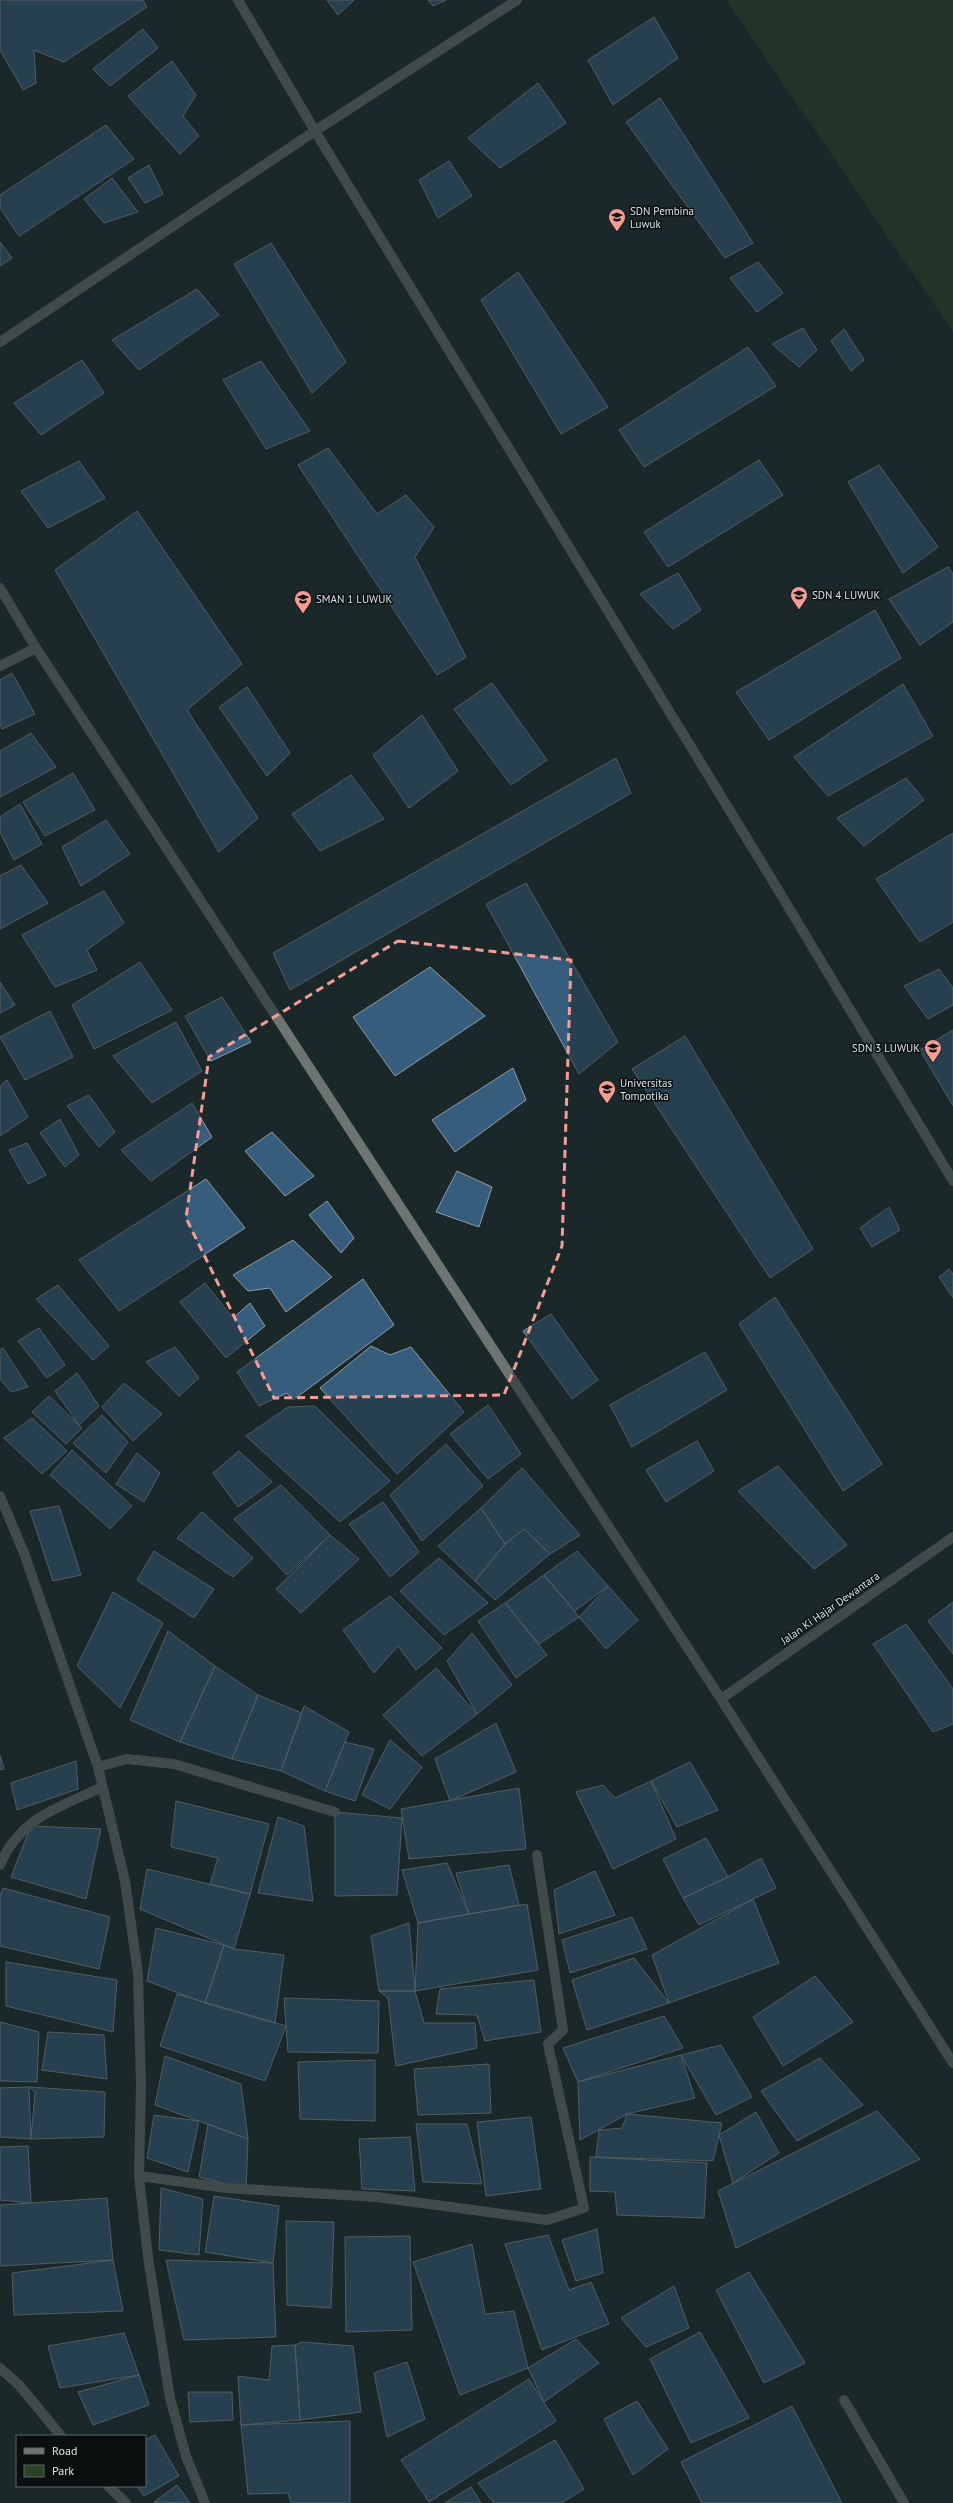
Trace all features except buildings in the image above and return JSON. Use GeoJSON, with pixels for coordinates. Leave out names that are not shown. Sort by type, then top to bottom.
{"type":"FeatureCollection","features":[{"type":"Feature","properties":{"kind":"street"},"geometry":{"type":"LineString","coordinates":[[238,0],[315,132],[770,876],[953,1181]]}},
{"type":"Feature","properties":{"kind":"street"},"geometry":{"type":"LineString","coordinates":[[0,342],[315,132],[517,0]]}},
{"type":"Feature","properties":{"kind":"street"},"geometry":{"type":"LineString","coordinates":[[0,588],[36,648],[721,1699],[953,2063]]}},
{"type":"Feature","properties":{"kind":"street"},"geometry":{"type":"LineString","coordinates":[[0,666],[36,648]]}},
{"type":"Feature","properties":{"kind":"street"},"geometry":{"type":"LineString","coordinates":[[0,1496],[24,1553],[98,1767],[125,1881],[138,1974],[141,2085],[139,2176],[148,2257],[170,2398],[186,2456],[205,2503]]}},
{"type":"Feature","properties":{"kind":"street","name":"Jalan Ki Hajar Dewantara"},"geometry":{"type":"LineString","coordinates":[[721,1699],[953,1537]]}},
{"type":"Feature","properties":{"kind":"street"},"geometry":{"type":"LineString","coordinates":[[98,1767],[126,1759],[174,1764],[336,1812]]}},
{"type":"Feature","properties":{"kind":"street"},"geometry":{"type":"LineString","coordinates":[[0,1865],[8,1846],[31,1821],[102,1787]]}},
{"type":"Feature","properties":{"kind":"street"},"geometry":{"type":"LineString","coordinates":[[139,2176],[227,2188],[377,2197],[547,2220],[584,2208],[548,2044],[563,2030],[537,1855]]}},
{"type":"Feature","properties":{"kind":"street"},"geometry":{"type":"LineString","coordinates":[[0,2368],[18,2385],[61,2435]]}},
{"type":"Feature","properties":{"kind":"street"},"geometry":{"type":"LineString","coordinates":[[844,2400],[904,2503]]}},
{"type":"Feature","properties":{"kind":"street"},"geometry":{"type":"LineString","coordinates":[[109,2487],[126,2503]]}},
{"type":"Feature","properties":{"kind":"highlighted area"},"geometry":{"type":"Polygon","coordinates":[[[398,941],[571,960],[562,1246],[504,1395],[274,1398],[186,1218],[209,1057],[398,941]]]}},
{"type":"Feature","properties":{"kind":"green space"},"geometry":{"type":"Polygon","coordinates":[[[726,0],[953,0],[953,332],[726,0]]]}},
{"type":"Feature","properties":{"kind":"place","name":"SDN Pembina Luwuk"},"geometry":{"type":"Point","coordinates":[617,232]}},
{"type":"Feature","properties":{"kind":"place","name":"SDN 4 LUWUK"},"geometry":{"type":"Point","coordinates":[799,610]}},
{"type":"Feature","properties":{"kind":"place","name":"SMAN 1 LUWUK"},"geometry":{"type":"Point","coordinates":[303,614]}},
{"type":"Feature","properties":{"kind":"place","name":"SDN 3 LUWUK"},"geometry":{"type":"Point","coordinates":[933,1063]}},
{"type":"Feature","properties":{"kind":"place","name":"Universitas Tompotika"},"geometry":{"type":"Point","coordinates":[607,1104]}}]}
